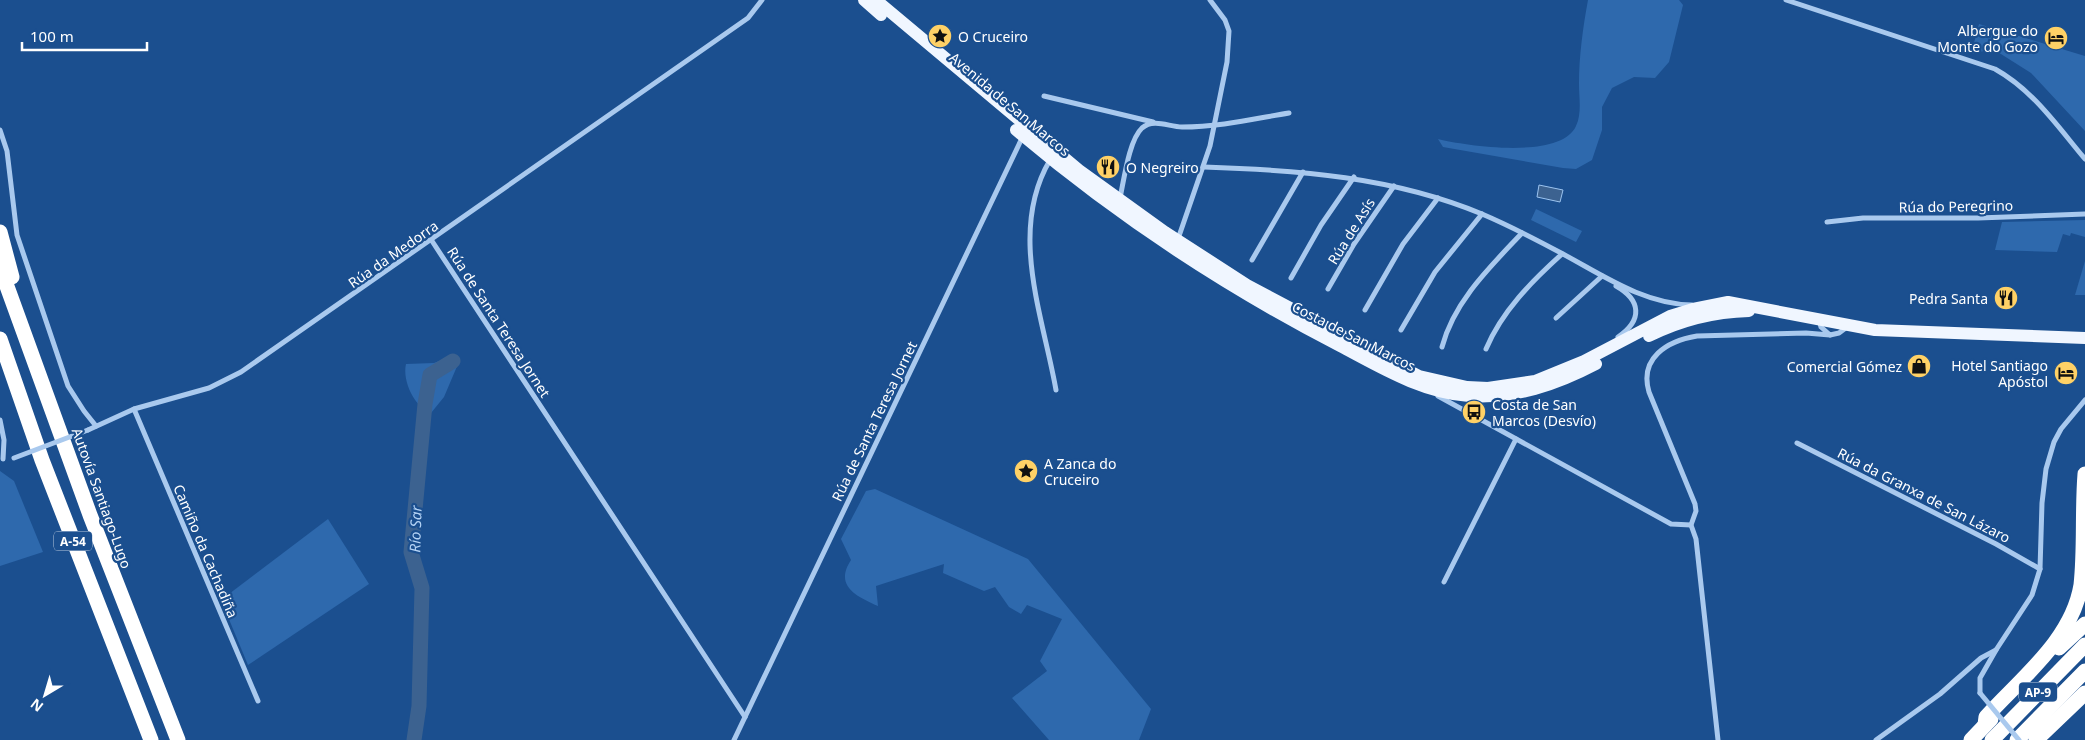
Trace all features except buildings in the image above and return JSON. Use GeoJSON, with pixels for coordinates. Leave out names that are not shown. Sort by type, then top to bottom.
{"type":"FeatureCollection","features":[{"type":"Feature","properties":{"kind":"highway"},"geometry":{"type":"LineString","coordinates":[[0,232],[39,375]]}},
{"type":"Feature","properties":{"kind":"highway","name":"Autovía Santiago-Lugo"},"geometry":{"type":"LineString","coordinates":[[0,266],[90,515],[178,740]]}},
{"type":"Feature","properties":{"kind":"highway","name":"A-54"},"geometry":{"type":"LineString","coordinates":[[0,339],[42,460],[151,740]]}},
{"type":"Feature","properties":{"kind":"highway"},"geometry":{"type":"LineString","coordinates":[[0,350],[42,460]]}},
{"type":"Feature","properties":{"kind":"highway"},"geometry":{"type":"LineString","coordinates":[[1985,725],[1986,717],[2036,664],[2065,628],[2076,606],[2083,572],[2085,474]]}},
{"type":"Feature","properties":{"kind":"highway"},"geometry":{"type":"LineString","coordinates":[[1971,740],[2048,658],[2085,624]]}},
{"type":"Feature","properties":{"kind":"highway","name":"AP-9"},"geometry":{"type":"LineString","coordinates":[[1992,740],[2085,645]]}},
{"type":"Feature","properties":{"kind":"highway","name":"AP-9"},"geometry":{"type":"LineString","coordinates":[[2018,740],[2085,671]]}},
{"type":"Feature","properties":{"kind":"highway"},"geometry":{"type":"LineString","coordinates":[[2036,740],[2085,693]]}},
{"type":"Feature","properties":{"kind":"main road","name":"Avenida de San Marcos"},"geometry":{"type":"LineString","coordinates":[[864,0],[1050,159],[1120,208]]}},
{"type":"Feature","properties":{"kind":"main road","name":"Avenida de San Marcos"},"geometry":{"type":"LineString","coordinates":[[876,0],[1079,170],[1120,208]]}},
{"type":"Feature","properties":{"kind":"main road"},"geometry":{"type":"LineString","coordinates":[[960,72],[978,92],[1021,129],[1023,136],[1032,138],[1063,163],[1079,170]]}},
{"type":"Feature","properties":{"kind":"main road"},"geometry":{"type":"LineString","coordinates":[[1120,208],[1170,242],[1179,235]]}},
{"type":"Feature","properties":{"kind":"main road","name":"Costa de San Marcos"},"geometry":{"type":"LineString","coordinates":[[1120,208],[1165,232],[1179,235],[1199,255],[1288,308],[1415,379],[1467,387],[1488,388],[1535,381],[1584,361],[1680,312],[1733,302],[1820,323],[1912,332],[2085,338]]}},
{"type":"Feature","properties":{"kind":"main road","name":"Costa de San Marcos"},"geometry":{"type":"LineString","coordinates":[[1120,208],[1219,279],[1296,324],[1415,379],[1462,395],[1514,394],[1548,386],[1594,365],[1650,335],[1683,321],[1725,312],[1772,310]]}},
{"type":"Feature","properties":{"kind":"main road"},"geometry":{"type":"LineString","coordinates":[[1179,235],[1180,249],[1202,264],[1219,279]]}},
{"type":"Feature","properties":{"kind":"main road"},"geometry":{"type":"LineString","coordinates":[[1462,395],[1481,392],[1488,388]]}},
{"type":"Feature","properties":{"kind":"street","name":"Rúa da Medorra"},"geometry":{"type":"LineString","coordinates":[[2,459],[14,458],[88,430],[134,409],[209,388],[241,372],[432,241],[748,18],[762,0]]}},
{"type":"Feature","properties":{"kind":"street"},"geometry":{"type":"LineString","coordinates":[[1179,235],[1204,167],[1230,36],[1225,20],[1210,0]]}},
{"type":"Feature","properties":{"kind":"street"},"geometry":{"type":"LineString","coordinates":[[1786,0],[1995,70],[2012,80],[2029,94],[2085,159]]}},
{"type":"Feature","properties":{"kind":"street"},"geometry":{"type":"LineString","coordinates":[[1044,96],[1176,127],[1213,127],[1289,113]]}},
{"type":"Feature","properties":{"kind":"street"},"geometry":{"type":"LineString","coordinates":[[1120,208],[1136,136],[1146,125],[1154,123]]}},
{"type":"Feature","properties":{"kind":"street"},"geometry":{"type":"LineString","coordinates":[[0,130],[7,151],[17,235],[68,386],[84,412],[96,426]]}},
{"type":"Feature","properties":{"kind":"street","name":"Rúa de Santa Teresa Jornet"},"geometry":{"type":"LineString","coordinates":[[734,740],[1023,136]]}},
{"type":"Feature","properties":{"kind":"street"},"geometry":{"type":"LineString","coordinates":[[1050,159],[1041,175],[1032,203],[1030,240],[1032,278],[1056,390]]}},
{"type":"Feature","properties":{"kind":"street"},"geometry":{"type":"LineString","coordinates":[[1204,167],[1303,172],[1354,177],[1394,186],[1438,198],[1482,214],[1522,233],[1613,282],[1663,302],[1710,305]]}},
{"type":"Feature","properties":{"kind":"street"},"geometry":{"type":"LineString","coordinates":[[1252,260],[1303,172]]}},
{"type":"Feature","properties":{"kind":"street"},"geometry":{"type":"LineString","coordinates":[[1291,278],[1321,226],[1354,177]]}},
{"type":"Feature","properties":{"kind":"street","name":"Rúa de Asís"},"geometry":{"type":"LineString","coordinates":[[1328,289],[1354,244],[1394,186]]}},
{"type":"Feature","properties":{"kind":"street"},"geometry":{"type":"LineString","coordinates":[[1365,310],[1403,244],[1438,198]]}},
{"type":"Feature","properties":{"kind":"street"},"geometry":{"type":"LineString","coordinates":[[1401,330],[1435,272],[1482,214]]}},
{"type":"Feature","properties":{"kind":"street","name":"Rúa do Peregrino"},"geometry":{"type":"LineString","coordinates":[[1827,222],[1863,218],[1978,218],[2085,214]]}},
{"type":"Feature","properties":{"kind":"street"},"geometry":{"type":"LineString","coordinates":[[1442,347],[1458,312],[1470,292],[1500,255],[1522,233]]}},
{"type":"Feature","properties":{"kind":"street","name":"Rúa de Santa Teresa Jornet"},"geometry":{"type":"LineString","coordinates":[[432,241],[745,716]]}},
{"type":"Feature","properties":{"kind":"street"},"geometry":{"type":"LineString","coordinates":[[1486,349],[1500,322],[1519,296],[1562,254]]}},
{"type":"Feature","properties":{"kind":"street"},"geometry":{"type":"LineString","coordinates":[[1556,318],[1580,294],[1602,276]]}},
{"type":"Feature","properties":{"kind":"street"},"geometry":{"type":"LineString","coordinates":[[1584,361],[1603,345],[1621,335],[1634,318],[1634,299],[1613,282]]}},
{"type":"Feature","properties":{"kind":"street"},"geometry":{"type":"LineString","coordinates":[[1806,333],[1820,323],[1830,335]]}},
{"type":"Feature","properties":{"kind":"street"},"geometry":{"type":"LineString","coordinates":[[1718,740],[1696,539],[1692,525],[1696,510],[1648,392],[1646,379],[1648,367],[1653,357],[1666,345],[1683,338],[1806,333],[1830,335],[1839,333],[1848,325]]}},
{"type":"Feature","properties":{"kind":"street"},"geometry":{"type":"LineString","coordinates":[[1415,379],[1516,439],[1671,524],[1692,525]]}},
{"type":"Feature","properties":{"kind":"street"},"geometry":{"type":"LineString","coordinates":[[1458,406],[1452,399],[1462,395]]}},
{"type":"Feature","properties":{"kind":"street"},"geometry":{"type":"LineString","coordinates":[[1458,406],[1462,395]]}},
{"type":"Feature","properties":{"kind":"street"},"geometry":{"type":"LineString","coordinates":[[1462,395],[1472,414]]}},
{"type":"Feature","properties":{"kind":"street"},"geometry":{"type":"LineString","coordinates":[[2018,740],[1980,693],[1980,678],[2032,595],[2040,569],[2042,503],[2051,451],[2061,429],[2085,400]]}},
{"type":"Feature","properties":{"kind":"street","name":"Camiño da Cachadiña"},"geometry":{"type":"LineString","coordinates":[[134,409],[258,701]]}},
{"type":"Feature","properties":{"kind":"street"},"geometry":{"type":"LineString","coordinates":[[0,420],[4,440],[2,459]]}},
{"type":"Feature","properties":{"kind":"street"},"geometry":{"type":"LineString","coordinates":[[1444,582],[1516,439]]}},
{"type":"Feature","properties":{"kind":"street","name":"Rúa da Granxa de San Lázaro"},"geometry":{"type":"LineString","coordinates":[[1797,443],[1996,544],[2040,569]]}},
{"type":"Feature","properties":{"kind":"street"},"geometry":{"type":"LineString","coordinates":[[1876,740],[1940,694],[1989,652],[1996,650]]}},
{"type":"Feature","properties":{"kind":"shaded area"},"geometry":{"type":"Polygon","coordinates":[[[1588,0],[1679,0],[1683,5],[1669,62],[1655,78],[1634,77],[1612,88],[1602,107],[1602,130],[1592,160],[1576,169],[1563,168],[1443,147],[1438,139],[1469,145],[1512,148],[1533,147],[1552,143],[1567,137],[1576,126],[1579,116],[1580,63],[1588,0]]]}},
{"type":"Feature","properties":{"kind":"shaded area"},"geometry":{"type":"Polygon","coordinates":[[[1979,24],[2085,56],[2085,131],[2031,73],[1993,49],[1971,54],[1979,24]]]}},
{"type":"Feature","properties":{"kind":"shaded area"},"geometry":{"type":"Polygon","coordinates":[[[1539,185],[1563,190],[1560,202],[1537,197],[1539,185]]]}},
{"type":"Feature","properties":{"kind":"shaded area"},"geometry":{"type":"Polygon","coordinates":[[[1536,209],[1582,231],[1576,242],[1531,220],[1536,209]]]}},
{"type":"Feature","properties":{"kind":"shaded area"},"geometry":{"type":"Polygon","coordinates":[[[2085,220],[2085,237],[2071,233],[2070,236],[2063,234],[2057,252],[1995,250],[2002,222],[2085,220]]]}},
{"type":"Feature","properties":{"kind":"shaded area"},"geometry":{"type":"Polygon","coordinates":[[[2085,261],[2085,295],[2075,295],[2085,261]]]}},
{"type":"Feature","properties":{"kind":"shaded area"},"geometry":{"type":"Polygon","coordinates":[[[452,356],[458,359],[458,364],[444,397],[431,413],[420,406],[411,393],[406,378],[406,364],[434,363],[452,356]]]}},
{"type":"Feature","properties":{"kind":"shaded area"},"geometry":{"type":"Polygon","coordinates":[[[0,471],[14,481],[43,552],[0,566],[0,471]]]}},
{"type":"Feature","properties":{"kind":"shaded area"},"geometry":{"type":"Polygon","coordinates":[[[875,489],[1028,559],[1151,709],[1139,740],[1049,740],[1012,698],[1047,671],[1040,661],[1062,619],[1027,605],[1021,614],[1009,607],[995,587],[984,591],[943,573],[944,564],[876,586],[878,606],[855,594],[846,583],[846,569],[851,560],[841,539],[866,491],[875,489]]]}},
{"type":"Feature","properties":{"kind":"shaded area"},"geometry":{"type":"Polygon","coordinates":[[[328,519],[369,584],[248,665],[221,600],[328,519]]]}},
{"type":"Feature","properties":{"kind":"waterway","name":"Río Sar"},"geometry":{"type":"LineString","coordinates":[[414,740],[419,706],[422,588],[411,552],[425,404],[430,375],[453,361]]}},
{"type":"Feature","properties":{"kind":"place","name":"O Cruceiro"},"geometry":{"type":"Point","coordinates":[940,36]}},
{"type":"Feature","properties":{"kind":"place","name":"Albergue do Monte do Gozo"},"geometry":{"type":"Point","coordinates":[2056,38]}},
{"type":"Feature","properties":{"kind":"place","name":"O Negreiro"},"geometry":{"type":"Point","coordinates":[1108,167]}},
{"type":"Feature","properties":{"kind":"place","name":"Pedra Santa"},"geometry":{"type":"Point","coordinates":[2006,298]}},
{"type":"Feature","properties":{"kind":"place","name":"Comercial Gómez"},"geometry":{"type":"Point","coordinates":[1919,366]}},
{"type":"Feature","properties":{"kind":"place","name":"Hotel Santiago Apóstol"},"geometry":{"type":"Point","coordinates":[2066,373]}},
{"type":"Feature","properties":{"kind":"place","name":"Costa de San Marcos (Desvío)"},"geometry":{"type":"Point","coordinates":[1474,412]}},
{"type":"Feature","properties":{"kind":"place","name":"A Zanca do Cruceiro"},"geometry":{"type":"Point","coordinates":[1026,471]}}]}
